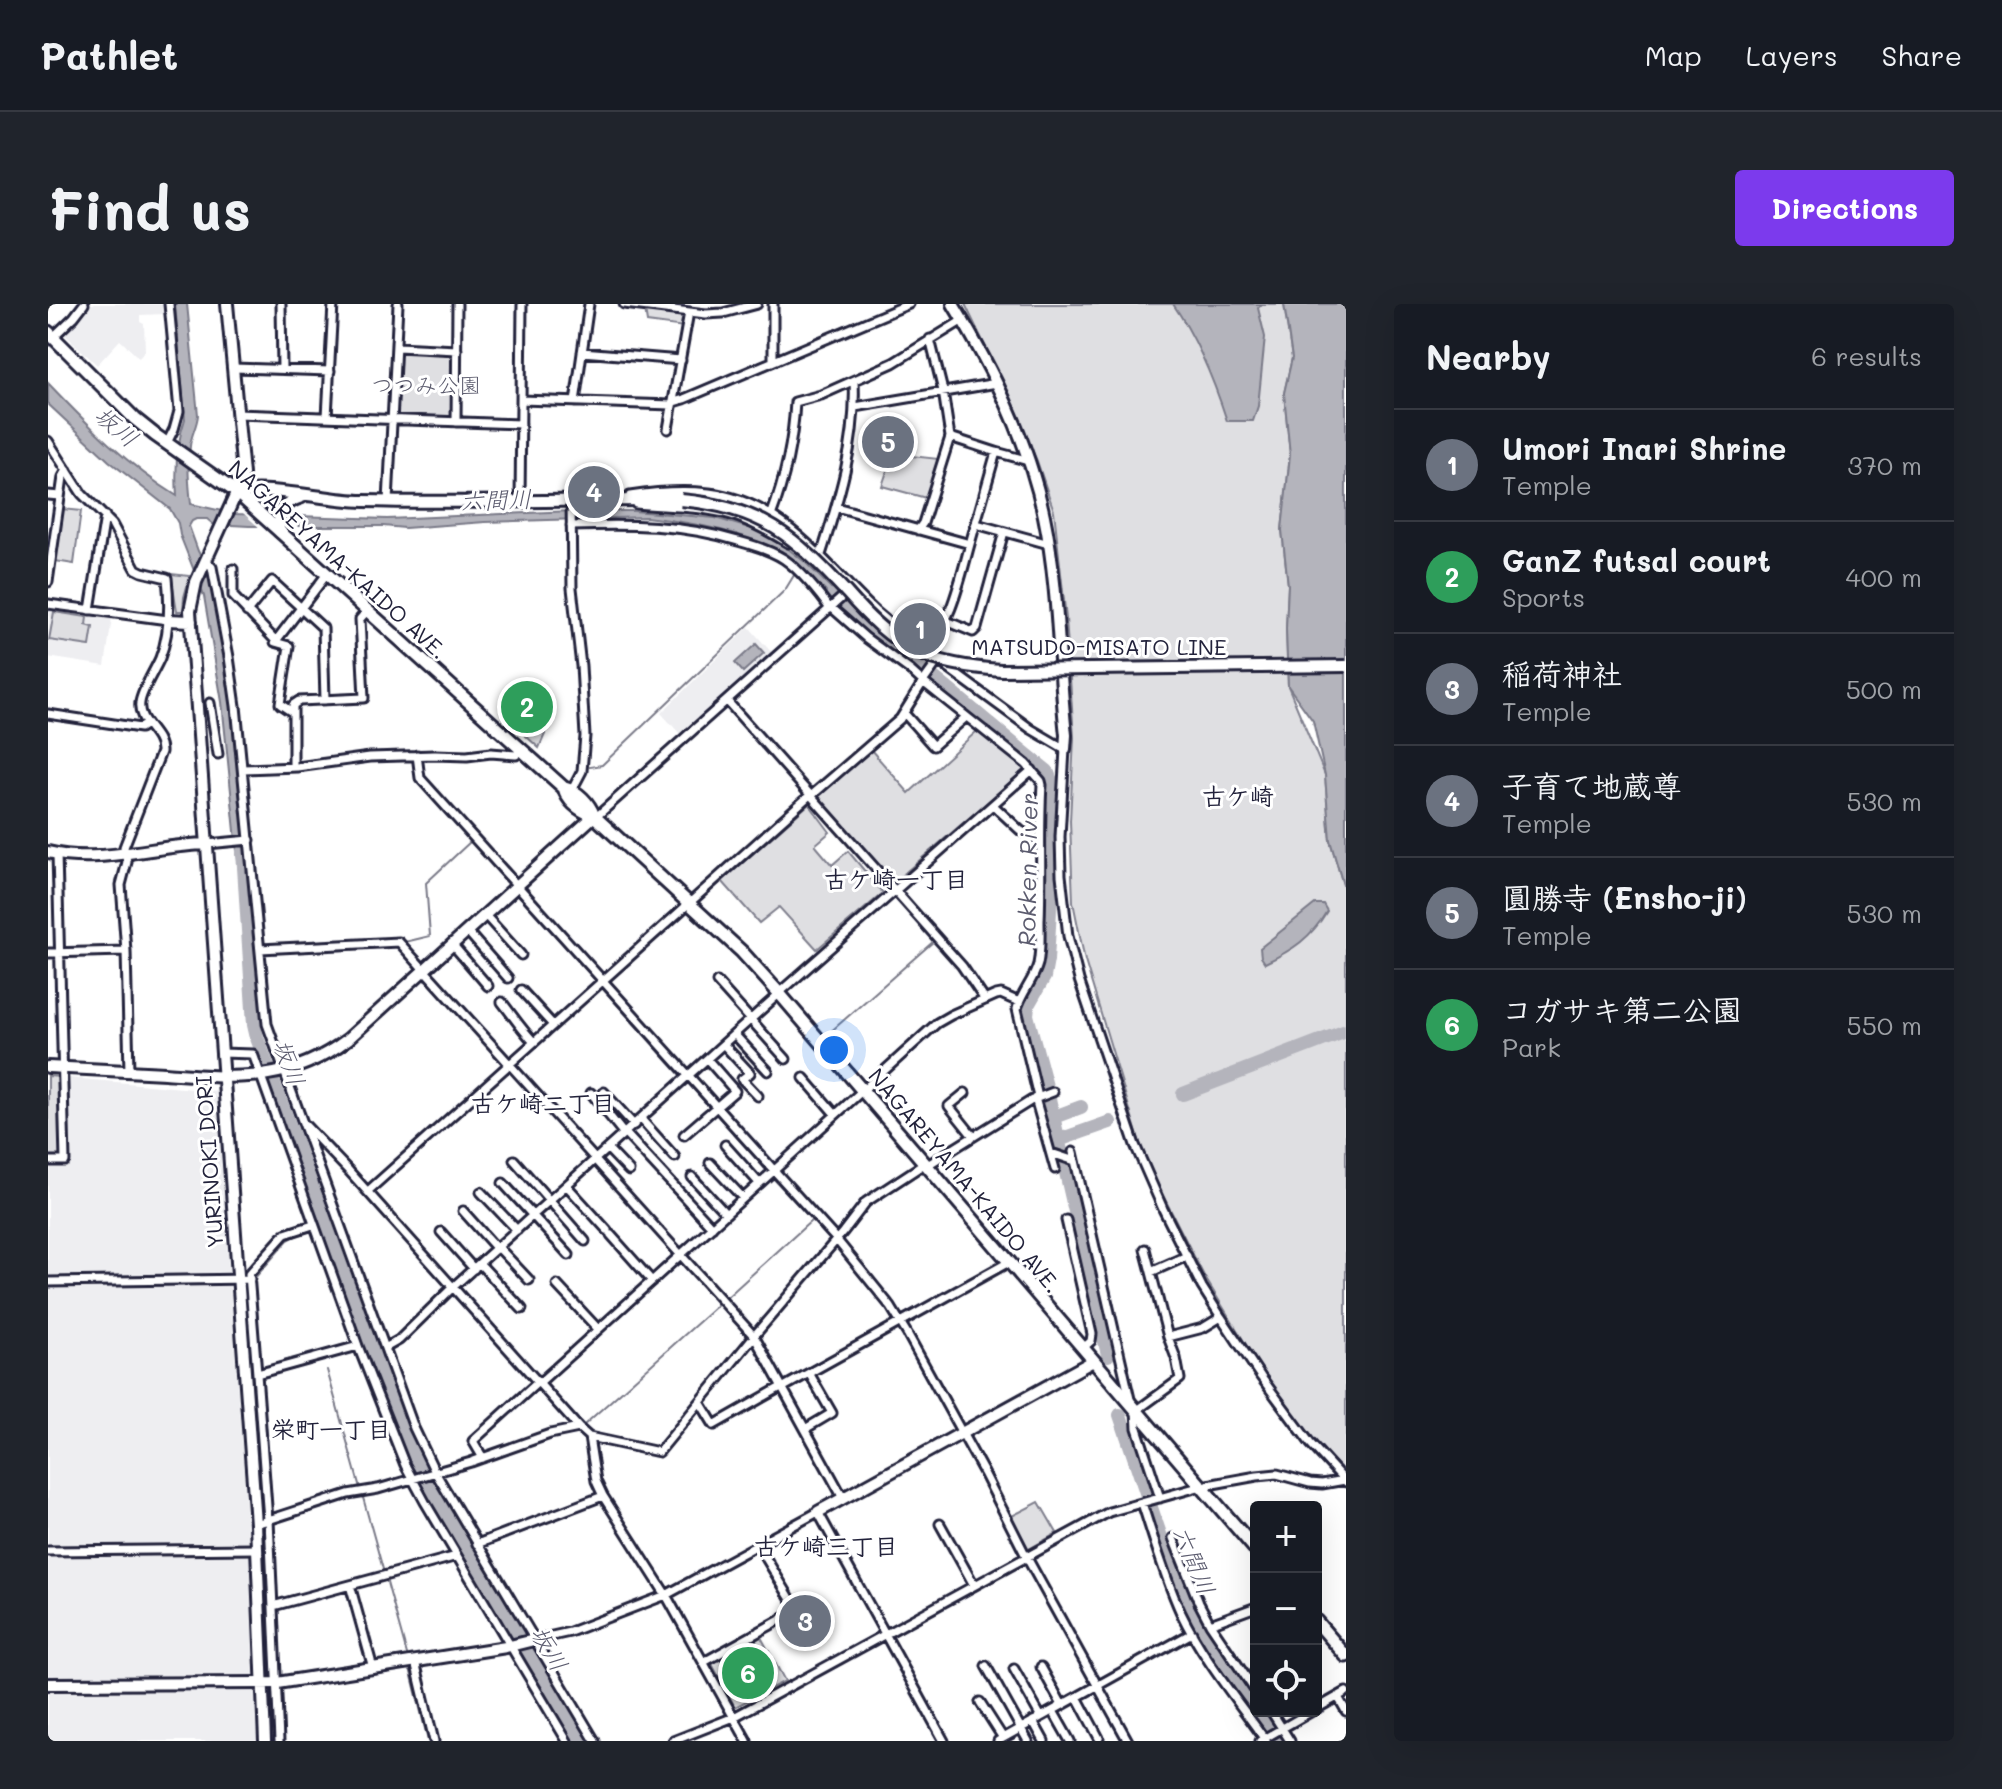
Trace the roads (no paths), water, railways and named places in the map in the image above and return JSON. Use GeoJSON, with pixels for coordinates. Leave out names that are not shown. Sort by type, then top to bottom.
{"type":"FeatureCollection","features":[{"type":"Feature","properties":{"kind":"main road","name":"NAGAREYAMA-KAIDO AVE."},"geometry":{"type":"LineString","coordinates":[[50,334],[135,419],[236,492],[522,750],[591,807],[595,817],[742,952],[1250,1543]]}},
{"type":"Feature","properties":{"kind":"main road"},"geometry":{"type":"LineString","coordinates":[[1322,1628],[1346,1656]]}},
{"type":"Feature","properties":{"kind":"street"},"geometry":{"type":"LineString","coordinates":[[50,334],[74,317],[84,304]]}},
{"type":"Feature","properties":{"kind":"street"},"geometry":{"type":"LineString","coordinates":[[169,304],[179,411],[172,446]]}},
{"type":"Feature","properties":{"kind":"street","name":"YURINOKI DORI"},"geometry":{"type":"LineString","coordinates":[[227,304],[243,474],[196,582],[191,621],[256,1524],[265,1741]]}},
{"type":"Feature","properties":{"kind":"street"},"geometry":{"type":"LineString","coordinates":[[281,304],[282,369]]}},
{"type":"Feature","properties":{"kind":"street"},"geometry":{"type":"LineString","coordinates":[[327,417],[333,304]]}},
{"type":"Feature","properties":{"kind":"street"},"geometry":{"type":"LineString","coordinates":[[388,502],[398,304]]}},
{"type":"Feature","properties":{"kind":"street"},"geometry":{"type":"LineString","coordinates":[[456,422],[457,304]]}},
{"type":"Feature","properties":{"kind":"street"},"geometry":{"type":"LineString","coordinates":[[520,501],[522,304]]}},
{"type":"Feature","properties":{"kind":"street"},"geometry":{"type":"LineString","coordinates":[[575,402],[589,304]]}},
{"type":"Feature","properties":{"kind":"street"},"geometry":{"type":"LineString","coordinates":[[624,304],[723,313],[757,304]]}},
{"type":"Feature","properties":{"kind":"street"},"geometry":{"type":"LineString","coordinates":[[773,304],[773,361]]}},
{"type":"Feature","properties":{"kind":"street"},"geometry":{"type":"LineString","coordinates":[[521,400],[673,403],[909,304]]}},
{"type":"Feature","properties":{"kind":"street"},"geometry":{"type":"LineString","coordinates":[[673,1741],[734,1717],[1101,1516],[1232,1479],[1277,1474],[1310,1483],[1345,1481],[1310,1443],[1261,1377],[1202,1287],[1135,1145],[1075,966],[1061,875],[1060,814],[1066,735],[1049,544],[1029,461],[997,383],[953,304]]}},
{"type":"Feature","properties":{"kind":"street"},"geometry":{"type":"LineString","coordinates":[[668,429],[691,310]]}},
{"type":"Feature","properties":{"kind":"street"},"geometry":{"type":"LineString","coordinates":[[771,516],[786,473],[795,402],[821,395],[893,363],[963,320]]}},
{"type":"Feature","properties":{"kind":"street"},"geometry":{"type":"LineString","coordinates":[[918,530],[923,523],[950,437],[930,339]]}},
{"type":"Feature","properties":{"kind":"street"},"geometry":{"type":"LineString","coordinates":[[397,347],[457,350]]}},
{"type":"Feature","properties":{"kind":"street"},"geometry":{"type":"LineString","coordinates":[[582,352],[681,360]]}},
{"type":"Feature","properties":{"kind":"street"},"geometry":{"type":"LineString","coordinates":[[233,368],[330,371]]}},
{"type":"Feature","properties":{"kind":"street"},"geometry":{"type":"LineString","coordinates":[[819,553],[846,472],[855,407],[854,381]]}},
{"type":"Feature","properties":{"kind":"street"},"geometry":{"type":"LineString","coordinates":[[855,407],[997,383]]}},
{"type":"Feature","properties":{"kind":"street"},"geometry":{"type":"LineString","coordinates":[[237,414],[521,424]]}},
{"type":"Feature","properties":{"kind":"street"},"geometry":{"type":"LineString","coordinates":[[950,437],[1029,461]]}},
{"type":"Feature","properties":{"kind":"street"},"geometry":{"type":"LineString","coordinates":[[48,441],[82,494],[105,516],[136,569],[167,578],[170,603],[161,655],[139,709],[160,742],[161,752],[125,840],[127,862],[121,885],[129,1071]]}},
{"type":"Feature","properties":{"kind":"street"},"geometry":{"type":"LineString","coordinates":[[925,652],[935,641],[957,589],[996,452]]}},
{"type":"Feature","properties":{"kind":"street"},"geometry":{"type":"LineString","coordinates":[[48,582],[63,477],[67,470]]}},
{"type":"Feature","properties":{"kind":"street","name":"MATSUDO-MISATO LINE"},"geometry":{"type":"LineString","coordinates":[[236,492],[264,491],[388,502],[681,500],[732,508],[787,534],[871,619],[917,652],[944,661],[1001,670],[1346,666]]}},
{"type":"Feature","properties":{"kind":"street"},"geometry":{"type":"LineString","coordinates":[[600,499],[666,491],[711,493],[741,501],[771,516],[819,553],[876,612],[937,663],[1065,749]]}},
{"type":"Feature","properties":{"kind":"street"},"geometry":{"type":"LineString","coordinates":[[48,495],[60,496]]}},
{"type":"Feature","properties":{"kind":"street"},"geometry":{"type":"LineString","coordinates":[[280,532],[279,515],[282,508],[289,502],[308,496]]}},
{"type":"Feature","properties":{"kind":"street"},"geometry":{"type":"LineString","coordinates":[[600,499],[714,511],[752,523],[801,550],[819,553]]}},
{"type":"Feature","properties":{"kind":"street"},"geometry":{"type":"LineString","coordinates":[[568,789],[582,771],[585,736],[572,588],[571,503]]}},
{"type":"Feature","properties":{"kind":"street"},"geometry":{"type":"LineString","coordinates":[[836,507],[970,544]]}},
{"type":"Feature","properties":{"kind":"street"},"geometry":{"type":"LineString","coordinates":[[90,610],[105,516]]}},
{"type":"Feature","properties":{"kind":"street"},"geometry":{"type":"LineString","coordinates":[[768,550],[781,522]]}},
{"type":"Feature","properties":{"kind":"street"},"geometry":{"type":"LineString","coordinates":[[571,526],[623,524],[690,529],[768,550],[796,570],[831,609],[1032,770],[1041,781],[1042,874],[1038,963],[1019,1002],[1018,1017],[1055,1169]]}},
{"type":"Feature","properties":{"kind":"street"},"geometry":{"type":"LineString","coordinates":[[976,524],[1049,544]]}},
{"type":"Feature","properties":{"kind":"street"},"geometry":{"type":"LineString","coordinates":[[944,620],[973,632],[977,628],[1004,532]]}},
{"type":"Feature","properties":{"kind":"street"},"geometry":{"type":"LineString","coordinates":[[205,562],[212,567],[229,657],[267,1024],[414,1428],[434,1473],[595,1741]]}},
{"type":"Feature","properties":{"kind":"street"},"geometry":{"type":"LineString","coordinates":[[233,569],[233,596],[275,642],[289,646],[280,704],[292,712]]}},
{"type":"Feature","properties":{"kind":"street"},"geometry":{"type":"LineString","coordinates":[[276,641],[327,574]]}},
{"type":"Feature","properties":{"kind":"street"},"geometry":{"type":"LineString","coordinates":[[247,612],[272,581],[323,628],[325,700]]}},
{"type":"Feature","properties":{"kind":"street"},"geometry":{"type":"LineString","coordinates":[[48,1067],[224,1077],[262,1076],[315,1060],[338,1046],[852,588]]}},
{"type":"Feature","properties":{"kind":"street"},"geometry":{"type":"LineString","coordinates":[[48,604],[191,621]]}},
{"type":"Feature","properties":{"kind":"street"},"geometry":{"type":"LineString","coordinates":[[293,767],[293,705],[299,701],[364,698],[360,619],[367,611]]}},
{"type":"Feature","properties":{"kind":"street"},"geometry":{"type":"LineString","coordinates":[[368,1191],[602,980],[900,719],[937,663]]}},
{"type":"Feature","properties":{"kind":"street"},"geometry":{"type":"LineString","coordinates":[[727,701],[962,966],[985,1000]]}},
{"type":"Feature","properties":{"kind":"street"},"geometry":{"type":"LineString","coordinates":[[210,703],[218,754]]}},
{"type":"Feature","properties":{"kind":"street"},"geometry":{"type":"LineString","coordinates":[[904,713],[933,746],[966,717]]}},
{"type":"Feature","properties":{"kind":"street"},"geometry":{"type":"LineString","coordinates":[[48,714],[140,728],[146,724]]}},
{"type":"Feature","properties":{"kind":"street"},"geometry":{"type":"LineString","coordinates":[[243,769],[293,767],[370,757],[516,755],[522,750]]}},
{"type":"Feature","properties":{"kind":"street"},"geometry":{"type":"LineString","coordinates":[[417,755],[420,778],[836,1239],[891,1307],[962,1432],[1128,1741]]}},
{"type":"Feature","properties":{"kind":"street"},"geometry":{"type":"LineString","coordinates":[[385,1348],[399,1340],[453,1287],[1032,770]]}},
{"type":"Feature","properties":{"kind":"street"},"geometry":{"type":"LineString","coordinates":[[993,805],[1021,831],[1040,840]]}},
{"type":"Feature","properties":{"kind":"street"},"geometry":{"type":"LineString","coordinates":[[1040,813],[1060,814]]}},
{"type":"Feature","properties":{"kind":"street"},"geometry":{"type":"LineString","coordinates":[[48,1161],[65,1161],[60,952],[52,853],[79,856],[125,853],[249,840]]}},
{"type":"Feature","properties":{"kind":"street"},"geometry":{"type":"LineString","coordinates":[[485,915],[521,955]]}},
{"type":"Feature","properties":{"kind":"street"},"geometry":{"type":"LineString","coordinates":[[467,931],[508,978]]}},
{"type":"Feature","properties":{"kind":"street"},"geometry":{"type":"LineString","coordinates":[[260,949],[399,942],[754,1336],[843,1498]]}},
{"type":"Feature","properties":{"kind":"street"},"geometry":{"type":"LineString","coordinates":[[452,944],[488,986]]}},
{"type":"Feature","properties":{"kind":"street"},"geometry":{"type":"LineString","coordinates":[[48,953],[126,951]]}},
{"type":"Feature","properties":{"kind":"street"},"geometry":{"type":"LineString","coordinates":[[717,982],[786,1059]]}},
{"type":"Feature","properties":{"kind":"street"},"geometry":{"type":"LineString","coordinates":[[521,990],[553,1025]]}},
{"type":"Feature","properties":{"kind":"street"},"geometry":{"type":"LineString","coordinates":[[483,1458],[473,1441],[937,1023],[1001,994],[1019,1002]]}},
{"type":"Feature","properties":{"kind":"street"},"geometry":{"type":"LineString","coordinates":[[502,1002],[534,1042]]}},
{"type":"Feature","properties":{"kind":"street"},"geometry":{"type":"LineString","coordinates":[[735,1035],[768,1071]]}},
{"type":"Feature","properties":{"kind":"street"},"geometry":{"type":"LineString","coordinates":[[724,1045],[750,1073],[742,1079],[758,1096]]}},
{"type":"Feature","properties":{"kind":"street"},"geometry":{"type":"LineString","coordinates":[[221,1053],[253,1054],[358,1346],[413,1479],[567,1741]]}},
{"type":"Feature","properties":{"kind":"street"},"geometry":{"type":"LineString","coordinates":[[684,1135],[735,1091],[707,1059]]}},
{"type":"Feature","properties":{"kind":"street"},"geometry":{"type":"LineString","coordinates":[[804,1078],[835,1114]]}},
{"type":"Feature","properties":{"kind":"street"},"geometry":{"type":"LineString","coordinates":[[604,1092],[675,1157]]}},
{"type":"Feature","properties":{"kind":"street"},"geometry":{"type":"LineString","coordinates":[[302,1122],[368,1191],[579,1428],[589,1437],[659,1452],[872,1197],[1036,1098],[1053,1092]]}},
{"type":"Feature","properties":{"kind":"street"},"geometry":{"type":"LineString","coordinates":[[591,1093],[712,1227]]}},
{"type":"Feature","properties":{"kind":"street"},"geometry":{"type":"LineString","coordinates":[[965,1093],[949,1106],[973,1136]]}},
{"type":"Feature","properties":{"kind":"street"},"geometry":{"type":"LineString","coordinates":[[725,1145],[759,1183]]}},
{"type":"Feature","properties":{"kind":"street"},"geometry":{"type":"LineString","coordinates":[[608,1149],[629,1171]]}},
{"type":"Feature","properties":{"kind":"street"},"geometry":{"type":"LineString","coordinates":[[1051,1153],[1074,1156],[1137,1428],[1160,1498]]}},
{"type":"Feature","properties":{"kind":"street"},"geometry":{"type":"LineString","coordinates":[[514,1160],[585,1241]]}},
{"type":"Feature","properties":{"kind":"street"},"geometry":{"type":"LineString","coordinates":[[710,1163],[743,1198]]}},
{"type":"Feature","properties":{"kind":"street"},"geometry":{"type":"LineString","coordinates":[[692,1177],[726,1214]]}},
{"type":"Feature","properties":{"kind":"street"},"geometry":{"type":"LineString","coordinates":[[503,1183],[569,1255]]}},
{"type":"Feature","properties":{"kind":"street"},"geometry":{"type":"LineString","coordinates":[[567,1186],[651,1280]]}},
{"type":"Feature","properties":{"kind":"street"},"geometry":{"type":"LineString","coordinates":[[481,1192],[517,1230]]}},
{"type":"Feature","properties":{"kind":"street"},"geometry":{"type":"LineString","coordinates":[[463,1211],[529,1280]]}},
{"type":"Feature","properties":{"kind":"street"},"geometry":{"type":"LineString","coordinates":[[1066,1220],[1092,1334],[1091,1341],[1082,1349]]}},
{"type":"Feature","properties":{"kind":"street"},"geometry":{"type":"LineString","coordinates":[[279,1741],[269,1520],[249,1274],[285,1234],[313,1225]]}},
{"type":"Feature","properties":{"kind":"street"},"geometry":{"type":"LineString","coordinates":[[441,1232],[522,1309]]}},
{"type":"Feature","properties":{"kind":"street"},"geometry":{"type":"LineString","coordinates":[[1134,1409],[1180,1379],[1145,1249]]}},
{"type":"Feature","properties":{"kind":"street"},"geometry":{"type":"LineString","coordinates":[[1151,1272],[1187,1256]]}},
{"type":"Feature","properties":{"kind":"street"},"geometry":{"type":"LineString","coordinates":[[700,1402],[714,1425],[1009,1262]]}},
{"type":"Feature","properties":{"kind":"street"},"geometry":{"type":"LineString","coordinates":[[48,1282],[250,1279]]}},
{"type":"Feature","properties":{"kind":"street"},"geometry":{"type":"LineString","coordinates":[[557,1285],[598,1329]]}},
{"type":"Feature","properties":{"kind":"street"},"geometry":{"type":"LineString","coordinates":[[1168,1337],[1203,1328],[1221,1317]]}},
{"type":"Feature","properties":{"kind":"street"},"geometry":{"type":"LineString","coordinates":[[257,1374],[358,1346]]}},
{"type":"Feature","properties":{"kind":"street"},"geometry":{"type":"LineString","coordinates":[[48,1684],[277,1683],[512,1645],[570,1632],[666,1595],[1093,1361]]}},
{"type":"Feature","properties":{"kind":"street"},"geometry":{"type":"LineString","coordinates":[[805,1429],[832,1413],[809,1373]]}},
{"type":"Feature","properties":{"kind":"street"},"geometry":{"type":"LineString","coordinates":[[256,1524],[348,1494],[413,1479],[550,1434],[579,1428]]}},
{"type":"Feature","properties":{"kind":"street"},"geometry":{"type":"LineString","coordinates":[[589,1437],[596,1481],[603,1496],[666,1595],[747,1741]]}},
{"type":"Feature","properties":{"kind":"street"},"geometry":{"type":"LineString","coordinates":[[477,1544],[603,1496]]}},
{"type":"Feature","properties":{"kind":"street"},"geometry":{"type":"LineString","coordinates":[[1142,1503],[1173,1593],[1192,1633],[1263,1740],[1302,1717]]}},
{"type":"Feature","properties":{"kind":"street"},"geometry":{"type":"LineString","coordinates":[[818,1512],[944,1741]]}},
{"type":"Feature","properties":{"kind":"street"},"geometry":{"type":"LineString","coordinates":[[940,1524],[974,1585]]}},
{"type":"Feature","properties":{"kind":"street"},"geometry":{"type":"LineString","coordinates":[[1173,1538],[1210,1624],[1250,1683]]}},
{"type":"Feature","properties":{"kind":"street"},"geometry":{"type":"LineString","coordinates":[[704,1662],[799,1612],[758,1545]]}},
{"type":"Feature","properties":{"kind":"street"},"geometry":{"type":"LineString","coordinates":[[48,1551],[257,1549]]}},
{"type":"Feature","properties":{"kind":"street"},"geometry":{"type":"LineString","coordinates":[[273,1606],[457,1556]]}},
{"type":"Feature","properties":{"kind":"street"},"geometry":{"type":"LineString","coordinates":[[350,1585],[373,1668]]}},
{"type":"Feature","properties":{"kind":"street"},"geometry":{"type":"LineString","coordinates":[[1210,1624],[1250,1609]]}},
{"type":"Feature","properties":{"kind":"street"},"geometry":{"type":"LineString","coordinates":[[980,1702],[1000,1740],[1192,1633]]}},
{"type":"Feature","properties":{"kind":"street"},"geometry":{"type":"LineString","coordinates":[[411,1662],[434,1741]]}},
{"type":"Feature","properties":{"kind":"street"},"geometry":{"type":"LineString","coordinates":[[986,1666],[1028,1741]]}},
{"type":"Feature","properties":{"kind":"street"},"geometry":{"type":"LineString","coordinates":[[1041,1667],[1062,1705]]}},
{"type":"Feature","properties":{"kind":"street"},"geometry":{"type":"LineString","coordinates":[[1014,1669],[1041,1717]]}},
{"type":"Feature","properties":{"kind":"street"},"geometry":{"type":"LineString","coordinates":[[1322,1705],[1342,1694],[1346,1711]]}},
{"type":"Feature","properties":{"kind":"street"},"geometry":{"type":"LineString","coordinates":[[1077,1697],[1099,1738]]}},
{"type":"Feature","properties":{"kind":"street"},"geometry":{"type":"LineString","coordinates":[[1053,1711],[1070,1741]]}},
{"type":"Feature","properties":{"kind":"street"},"geometry":{"type":"LineString","coordinates":[[1275,1717],[1290,1741]]}},
{"type":"Feature","properties":{"kind":"street"},"geometry":{"type":"LineString","coordinates":[[1033,1721],[1044,1741]]}},
{"type":"Feature","properties":{"kind":"waterway"},"geometry":{"type":"LineString","coordinates":[[590,767],[602,765],[785,590],[796,572]]}},
{"type":"Feature","properties":{"kind":"waterway","name":"Rokken River"},"geometry":{"type":"LineString","coordinates":[[833,596],[1047,771],[1052,783],[1052,876],[1047,960],[1044,977],[1028,1005],[1027,1015],[1108,1355]]}},
{"type":"Feature","properties":{"kind":"waterway"},"geometry":{"type":"LineString","coordinates":[[434,752],[507,750]]}},
{"type":"Feature","properties":{"kind":"waterway"},"geometry":{"type":"LineString","coordinates":[[393,753],[428,752]]}},
{"type":"Feature","properties":{"kind":"waterway"},"geometry":{"type":"LineString","coordinates":[[405,942],[430,936],[426,883],[471,841],[478,848]]}},
{"type":"Feature","properties":{"kind":"waterway","name":"坂川"},"geometry":{"type":"LineString","coordinates":[[243,851],[257,1038],[394,1410],[430,1489],[580,1741]]}},
{"type":"Feature","properties":{"kind":"waterway"},"geometry":{"type":"LineString","coordinates":[[484,856],[510,885]]}},
{"type":"Feature","properties":{"kind":"waterway"},"geometry":{"type":"LineString","coordinates":[[517,893],[596,981]]}},
{"type":"Feature","properties":{"kind":"waterway"},"geometry":{"type":"LineString","coordinates":[[828,1034],[934,941],[895,897]]}},
{"type":"Feature","properties":{"kind":"waterway"},"geometry":{"type":"LineString","coordinates":[[602,988],[681,1076]]}},
{"type":"Feature","properties":{"kind":"waterway"},"geometry":{"type":"LineString","coordinates":[[1183,1094],[1346,1031]]}},
{"type":"Feature","properties":{"kind":"waterway"},"geometry":{"type":"LineString","coordinates":[[689,1084],[711,1109]]}},
{"type":"Feature","properties":{"kind":"waterway"},"geometry":{"type":"LineString","coordinates":[[1054,1117],[1081,1107]]}},
{"type":"Feature","properties":{"kind":"waterway"},"geometry":{"type":"LineString","coordinates":[[715,1113],[767,1171]]}},
{"type":"Feature","properties":{"kind":"waterway"},"geometry":{"type":"LineString","coordinates":[[1059,1140],[1110,1122]]}},
{"type":"Feature","properties":{"kind":"waterway"},"geometry":{"type":"LineString","coordinates":[[725,1299],[812,1220],[771,1176]]}},
{"type":"Feature","properties":{"kind":"waterway"},"geometry":{"type":"LineString","coordinates":[[253,1280],[288,1240],[303,1232]]}},
{"type":"Feature","properties":{"kind":"waterway"},"geometry":{"type":"LineString","coordinates":[[584,1425],[720,1303]]}},
{"type":"Feature","properties":{"kind":"waterway"},"geometry":{"type":"LineString","coordinates":[[327,1370],[360,1488]]}},
{"type":"Feature","properties":{"kind":"waterway","name":"六間川"},"geometry":{"type":"LineString","coordinates":[[1120,1415],[1167,1555],[1199,1625],[1250,1699]]}},
{"type":"Feature","properties":{"kind":"waterway"},"geometry":{"type":"LineString","coordinates":[[362,1494],[384,1573]]}},
{"type":"Feature","properties":{"kind":"waterway"},"geometry":{"type":"LineString","coordinates":[[265,1523],[271,1666]]}},
{"type":"Feature","properties":{"kind":"waterway"},"geometry":{"type":"LineString","coordinates":[[386,1579],[408,1658]]}},
{"type":"Feature","properties":{"kind":"waterway"},"geometry":{"type":"LineString","coordinates":[[410,1668],[428,1741]]}},
{"type":"Feature","properties":{"kind":"waterway","name":"六間川"},"geometry":{"type":"LineString","coordinates":[[1262,1717],[1278,1741]]}},
{"type":"Feature","properties":{"kind":"place","name":"圓勝寺 (Ensho-ji)"},"geometry":{"type":"Point","coordinates":[888,442]}},
{"type":"Feature","properties":{"kind":"place","name":"子育て地蔵尊"},"geometry":{"type":"Point","coordinates":[594,492]}},
{"type":"Feature","properties":{"kind":"place","name":"Umori Inari Shrine"},"geometry":{"type":"Point","coordinates":[920,629]}},
{"type":"Feature","properties":{"kind":"place","name":"GanZ futsal court"},"geometry":{"type":"Point","coordinates":[527,707]}},
{"type":"Feature","properties":{"kind":"place","name":"稲荷神社"},"geometry":{"type":"Point","coordinates":[805,1621]}},
{"type":"Feature","properties":{"kind":"place","name":"コガサキ第二公園"},"geometry":{"type":"Point","coordinates":[748,1673]}},
{"type":"Feature","properties":{"kind":"district","name":"古ケ崎"},"geometry":{"type":"Point","coordinates":[1238,795]}},
{"type":"Feature","properties":{"kind":"district","name":"古ケ崎一丁目"},"geometry":{"type":"Point","coordinates":[896,878]}},
{"type":"Feature","properties":{"kind":"district","name":"古ケ崎二丁目"},"geometry":{"type":"Point","coordinates":[543,1102]}},
{"type":"Feature","properties":{"kind":"district","name":"栄町一丁目"},"geometry":{"type":"Point","coordinates":[331,1428]}},
{"type":"Feature","properties":{"kind":"district","name":"古ケ崎三丁目"},"geometry":{"type":"Point","coordinates":[826,1545]}},
{"type":"Feature","properties":{"kind":"park label","name":"つつみ公園"},"geometry":{"type":"Point","coordinates":[426,384]}}]}
